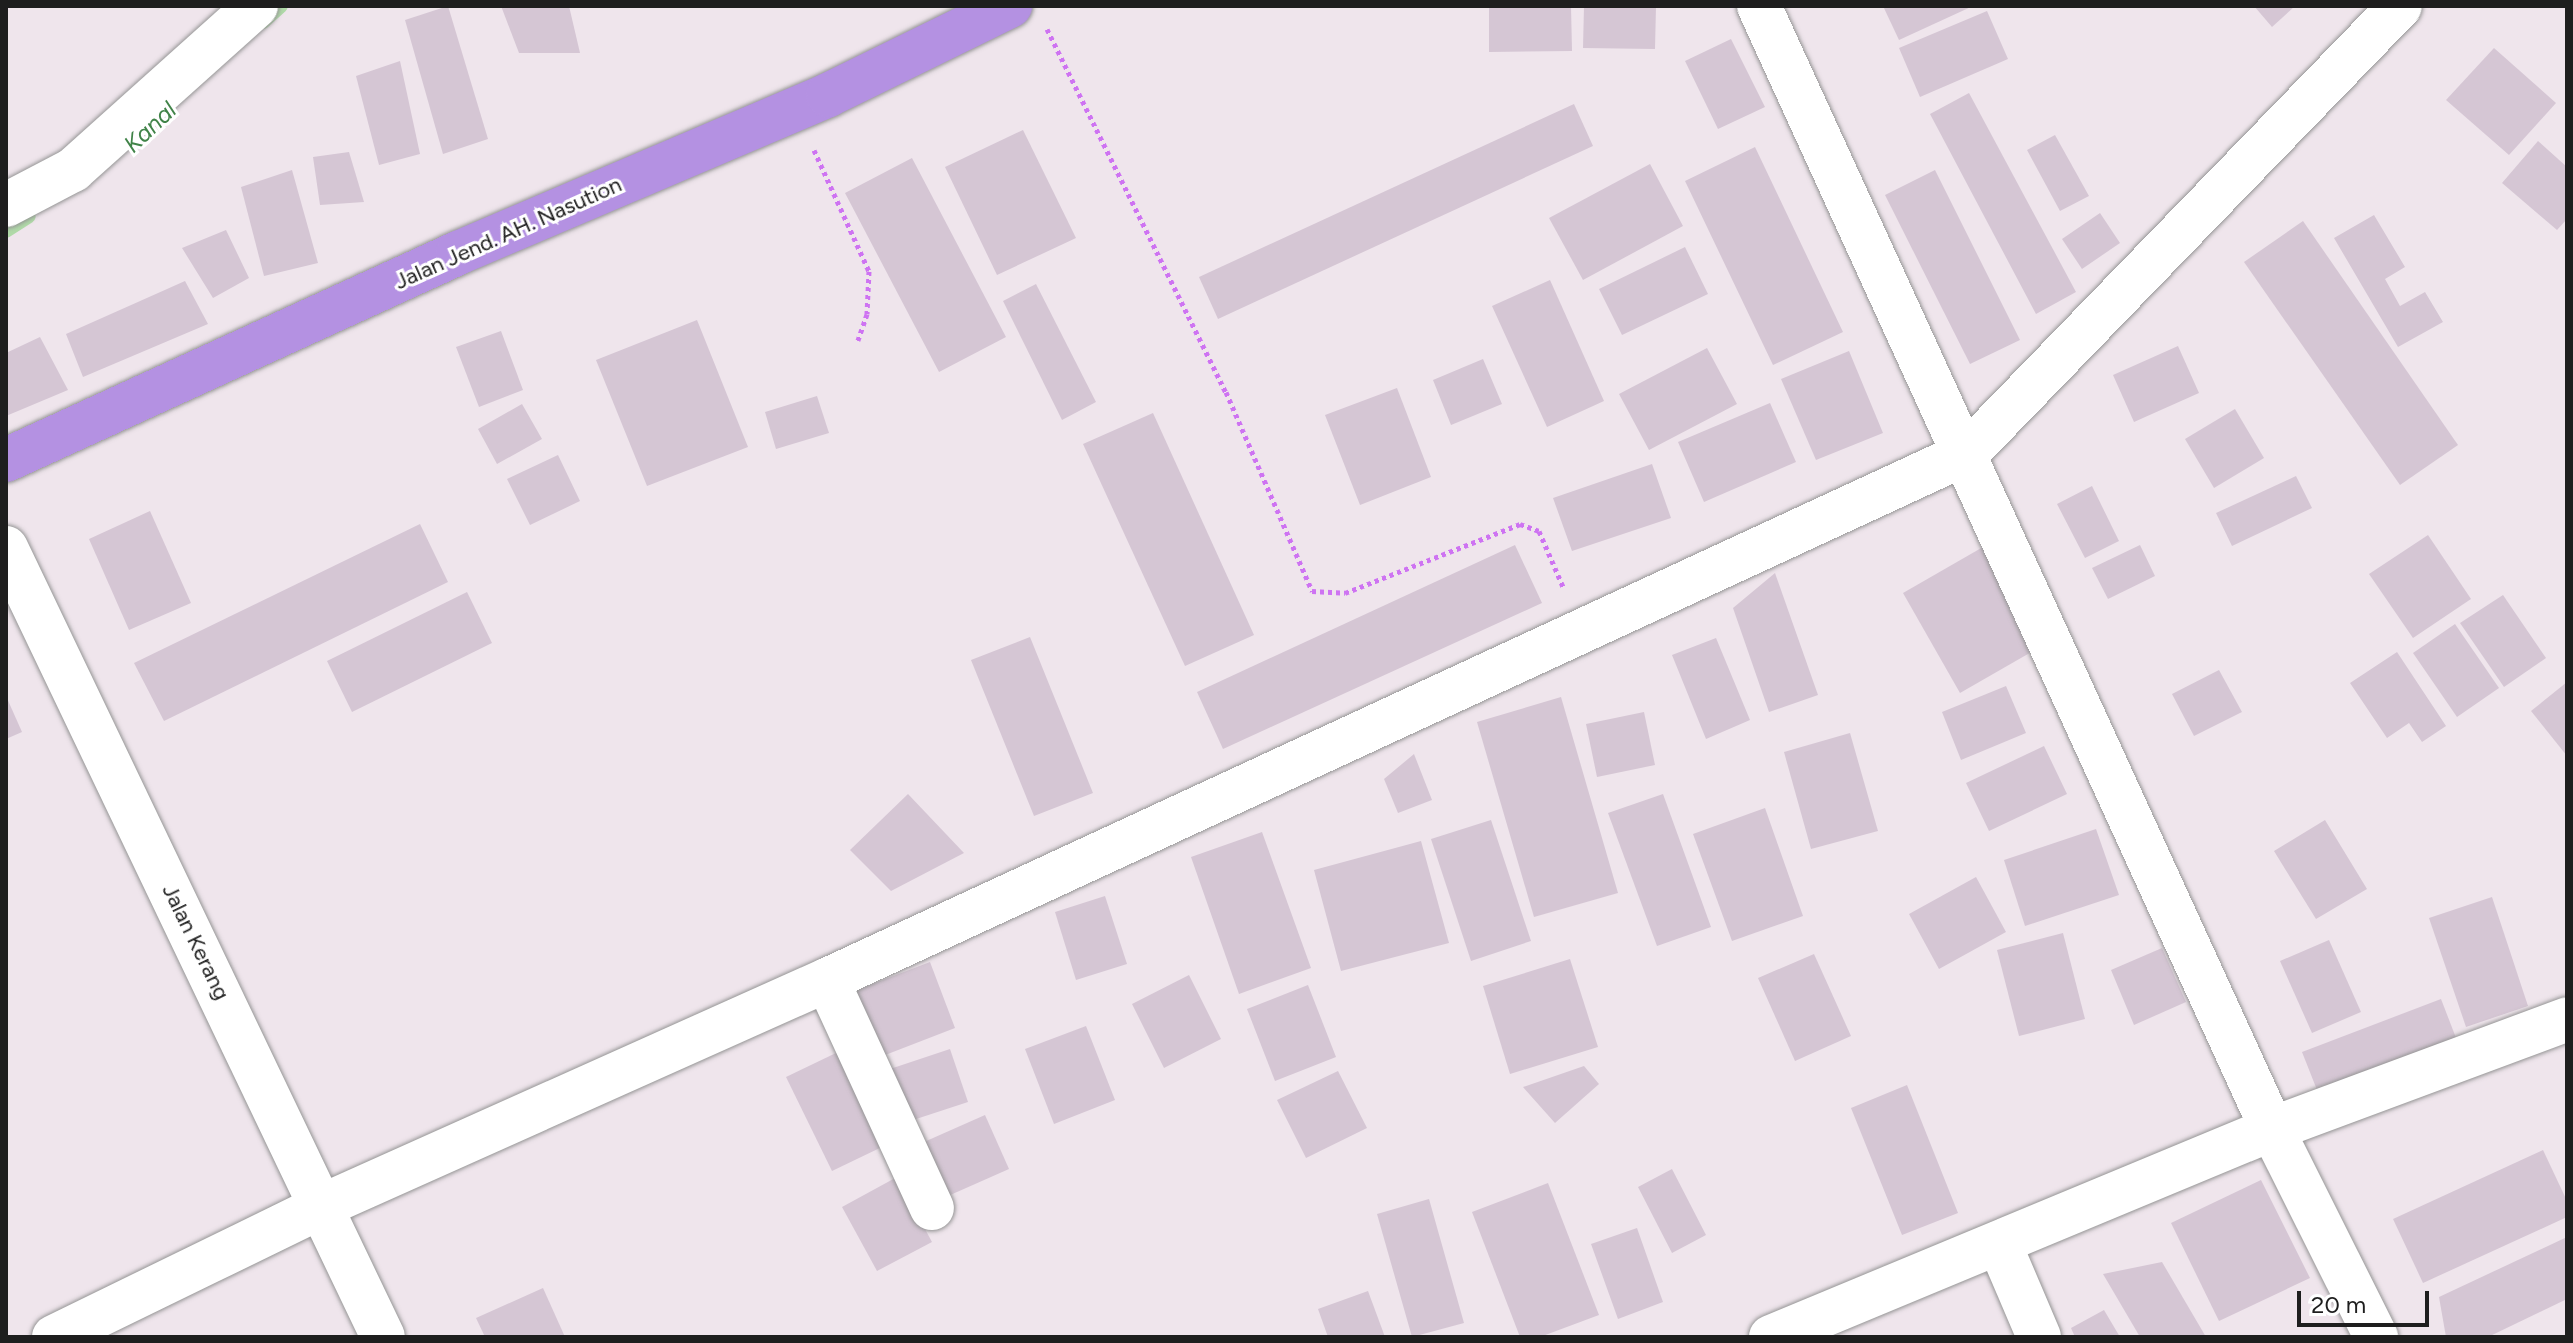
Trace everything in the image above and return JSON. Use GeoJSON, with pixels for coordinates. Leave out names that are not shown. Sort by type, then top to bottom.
{"type":"FeatureCollection","features":[{"type":"Feature","properties":{"kind":"highway","name":"Jalan Jend. AH. Nasution"},"geometry":{"type":"LineString","coordinates":[[6,460],[458,253],[1027,13]]}},
{"type":"Feature","properties":{"kind":"street"},"geometry":{"type":"LineString","coordinates":[[6,205],[73,170],[256,6]]}},
{"type":"Feature","properties":{"kind":"street"},"geometry":{"type":"LineString","coordinates":[[1759,6],[1967,453],[2272,1129],[2376,1337]]}},
{"type":"Feature","properties":{"kind":"street"},"geometry":{"type":"LineString","coordinates":[[54,1337],[322,1206],[827,980],[1967,453],[2400,6]]}},
{"type":"Feature","properties":{"kind":"street","name":"Jalan Kerang"},"geometry":{"type":"LineString","coordinates":[[6,548],[383,1337]]}},
{"type":"Feature","properties":{"kind":"street"},"geometry":{"type":"LineString","coordinates":[[827,980],[932,1208]]}},
{"type":"Feature","properties":{"kind":"street"},"geometry":{"type":"LineString","coordinates":[[1771,1337],[2272,1129],[2567,1019]]}},
{"type":"Feature","properties":{"kind":"street"},"geometry":{"type":"LineString","coordinates":[[1999,1243],[2039,1337]]}},
{"type":"Feature","properties":{"kind":"path"},"geometry":{"type":"LineString","coordinates":[[1027,13],[1226,392],[1312,591],[1345,593],[1520,524],[1539,531],[1583,630]]}},
{"type":"Feature","properties":{"kind":"path"},"geometry":{"type":"LineString","coordinates":[[795,109],[869,271],[867,314],[858,340]]}},
{"type":"Feature","properties":{"kind":"building"},"geometry":{"type":"Polygon","coordinates":[[[448,6],[488,139],[443,154],[405,20],[448,6]]]}},
{"type":"Feature","properties":{"kind":"building"},"geometry":{"type":"Polygon","coordinates":[[[501,6],[569,6],[580,53],[519,53],[501,6]]]}},
{"type":"Feature","properties":{"kind":"building"},"geometry":{"type":"Polygon","coordinates":[[[1489,6],[1571,6],[1572,51],[1489,52],[1489,6]]]}},
{"type":"Feature","properties":{"kind":"building"},"geometry":{"type":"Polygon","coordinates":[[[1584,6],[1656,6],[1655,49],[1583,48],[1584,6]]]}},
{"type":"Feature","properties":{"kind":"building"},"geometry":{"type":"Polygon","coordinates":[[[1883,6],[1973,6],[1899,40],[1883,6]]]}},
{"type":"Feature","properties":{"kind":"building"},"geometry":{"type":"Polygon","coordinates":[[[2254,6],[2295,6],[2272,27],[2254,6]]]}},
{"type":"Feature","properties":{"kind":"building"},"geometry":{"type":"Polygon","coordinates":[[[1987,11],[2008,59],[1920,97],[1899,48],[1987,11]]]}},
{"type":"Feature","properties":{"kind":"building"},"geometry":{"type":"Polygon","coordinates":[[[1731,39],[1765,107],[1718,129],[1685,61],[1731,39]]]}},
{"type":"Feature","properties":{"kind":"building"},"geometry":{"type":"Polygon","coordinates":[[[2494,48],[2556,103],[2509,155],[2446,100],[2494,48]]]}},
{"type":"Feature","properties":{"kind":"building"},"geometry":{"type":"Polygon","coordinates":[[[400,61],[420,154],[379,165],[356,76],[400,61]]]}},
{"type":"Feature","properties":{"kind":"building"},"geometry":{"type":"Polygon","coordinates":[[[1969,93],[2076,292],[2036,314],[1930,114],[1969,93]]]}},
{"type":"Feature","properties":{"kind":"building"},"geometry":{"type":"Polygon","coordinates":[[[1574,104],[1593,146],[1218,319],[1199,277],[1574,104]]]}},
{"type":"Feature","properties":{"kind":"building"},"geometry":{"type":"Polygon","coordinates":[[[1023,130],[1076,238],[997,275],[945,167],[1023,130]]]}},
{"type":"Feature","properties":{"kind":"building"},"geometry":{"type":"Polygon","coordinates":[[[2055,135],[2089,196],[2060,211],[2027,150],[2055,135]]]}},
{"type":"Feature","properties":{"kind":"building"},"geometry":{"type":"Polygon","coordinates":[[[2538,141],[2567,167],[2567,219],[2557,230],[2502,183],[2538,141]]]}},
{"type":"Feature","properties":{"kind":"building"},"geometry":{"type":"Polygon","coordinates":[[[1755,147],[1843,332],[1773,365],[1685,181],[1755,147]]]}},
{"type":"Feature","properties":{"kind":"building"},"geometry":{"type":"Polygon","coordinates":[[[349,152],[364,202],[320,205],[313,157],[349,152]]]}},
{"type":"Feature","properties":{"kind":"building"},"geometry":{"type":"Polygon","coordinates":[[[912,158],[1006,337],[939,372],[845,193],[912,158]]]}},
{"type":"Feature","properties":{"kind":"building"},"geometry":{"type":"Polygon","coordinates":[[[1650,164],[1683,226],[1583,280],[1549,218],[1650,164]]]}},
{"type":"Feature","properties":{"kind":"building"},"geometry":{"type":"Polygon","coordinates":[[[292,170],[318,263],[264,276],[241,187],[292,170]]]}},
{"type":"Feature","properties":{"kind":"building"},"geometry":{"type":"Polygon","coordinates":[[[1935,170],[2020,340],[1970,364],[1885,195],[1935,170]]]}},
{"type":"Feature","properties":{"kind":"building"},"geometry":{"type":"Polygon","coordinates":[[[2100,213],[2120,243],[2082,269],[2062,239],[2100,213]]]}},
{"type":"Feature","properties":{"kind":"building"},"geometry":{"type":"Polygon","coordinates":[[[2374,215],[2405,267],[2385,279],[2400,306],[2425,292],[2443,322],[2398,347],[2334,238],[2374,215]]]}},
{"type":"Feature","properties":{"kind":"building"},"geometry":{"type":"Polygon","coordinates":[[[2303,221],[2458,445],[2400,485],[2244,262],[2303,221]]]}},
{"type":"Feature","properties":{"kind":"building"},"geometry":{"type":"Polygon","coordinates":[[[226,230],[249,278],[213,298],[182,248],[226,230]]]}},
{"type":"Feature","properties":{"kind":"building"},"geometry":{"type":"Polygon","coordinates":[[[1685,247],[1708,294],[1622,335],[1599,289],[1685,247]]]}},
{"type":"Feature","properties":{"kind":"building"},"geometry":{"type":"Polygon","coordinates":[[[1550,280],[1604,401],[1547,427],[1492,306],[1550,280]]]}},
{"type":"Feature","properties":{"kind":"building"},"geometry":{"type":"Polygon","coordinates":[[[185,281],[208,324],[83,377],[66,334],[185,281]]]}},
{"type":"Feature","properties":{"kind":"building"},"geometry":{"type":"Polygon","coordinates":[[[1036,284],[1096,402],[1062,420],[1003,301],[1036,284]]]}},
{"type":"Feature","properties":{"kind":"building"},"geometry":{"type":"Polygon","coordinates":[[[697,320],[748,447],[647,486],[596,360],[697,320]]]}},
{"type":"Feature","properties":{"kind":"building"},"geometry":{"type":"Polygon","coordinates":[[[501,331],[523,390],[479,407],[456,347],[501,331]]]}},
{"type":"Feature","properties":{"kind":"building"},"geometry":{"type":"Polygon","coordinates":[[[40,337],[68,390],[6,416],[6,353],[40,337]]]}},
{"type":"Feature","properties":{"kind":"building"},"geometry":{"type":"Polygon","coordinates":[[[2178,346],[2199,393],[2134,422],[2113,375],[2178,346]]]}},
{"type":"Feature","properties":{"kind":"building"},"geometry":{"type":"Polygon","coordinates":[[[1707,348],[1737,404],[1649,450],[1619,394],[1707,348]]]}},
{"type":"Feature","properties":{"kind":"building"},"geometry":{"type":"Polygon","coordinates":[[[1849,351],[1883,433],[1816,460],[1781,379],[1849,351]]]}},
{"type":"Feature","properties":{"kind":"building"},"geometry":{"type":"Polygon","coordinates":[[[1483,359],[1502,404],[1451,425],[1433,380],[1483,359]]]}},
{"type":"Feature","properties":{"kind":"building"},"geometry":{"type":"Polygon","coordinates":[[[1397,388],[1431,477],[1360,505],[1325,415],[1397,388]]]}},
{"type":"Feature","properties":{"kind":"building"},"geometry":{"type":"Polygon","coordinates":[[[817,396],[829,433],[776,449],[765,412],[817,396]]]}},
{"type":"Feature","properties":{"kind":"building"},"geometry":{"type":"Polygon","coordinates":[[[1770,403],[1796,462],[1704,502],[1678,442],[1770,403]]]}},
{"type":"Feature","properties":{"kind":"building"},"geometry":{"type":"Polygon","coordinates":[[[522,404],[542,439],[497,464],[478,429],[522,404]]]}},
{"type":"Feature","properties":{"kind":"building"},"geometry":{"type":"Polygon","coordinates":[[[2235,409],[2264,458],[2214,488],[2185,439],[2235,409]]]}},
{"type":"Feature","properties":{"kind":"building"},"geometry":{"type":"Polygon","coordinates":[[[1153,413],[1254,635],[1185,666],[1083,444],[1153,413]]]}},
{"type":"Feature","properties":{"kind":"building"},"geometry":{"type":"Polygon","coordinates":[[[558,455],[580,501],[530,525],[507,479],[558,455]]]}},
{"type":"Feature","properties":{"kind":"building"},"geometry":{"type":"Polygon","coordinates":[[[1652,464],[1671,518],[1572,551],[1553,498],[1652,464]]]}},
{"type":"Feature","properties":{"kind":"building"},"geometry":{"type":"Polygon","coordinates":[[[2296,476],[2312,508],[2232,546],[2216,513],[2296,476]]]}},
{"type":"Feature","properties":{"kind":"building"},"geometry":{"type":"Polygon","coordinates":[[[2092,486],[2119,541],[2085,558],[2057,504],[2092,486]]]}},
{"type":"Feature","properties":{"kind":"building"},"geometry":{"type":"Polygon","coordinates":[[[150,511],[191,603],[129,630],[89,539],[150,511]]]}},
{"type":"Feature","properties":{"kind":"building"},"geometry":{"type":"Polygon","coordinates":[[[420,524],[448,582],[164,721],[134,663],[420,524]]]}},
{"type":"Feature","properties":{"kind":"building"},"geometry":{"type":"Polygon","coordinates":[[[2428,535],[2471,599],[2413,638],[2369,574],[2428,535]]]}},
{"type":"Feature","properties":{"kind":"building"},"geometry":{"type":"Polygon","coordinates":[[[1515,545],[1542,603],[1223,749],[1197,692],[1515,545]]]}},
{"type":"Feature","properties":{"kind":"building"},"geometry":{"type":"Polygon","coordinates":[[[2140,545],[2155,576],[2108,599],[2092,568],[2140,545]]]}},
{"type":"Feature","properties":{"kind":"building"},"geometry":{"type":"Polygon","coordinates":[[[1983,547],[2040,647],[1960,693],[1903,593],[1983,547]]]}},
{"type":"Feature","properties":{"kind":"building"},"geometry":{"type":"Polygon","coordinates":[[[1775,573],[1818,695],[1769,712],[1733,608],[1775,573]]]}},
{"type":"Feature","properties":{"kind":"building"},"geometry":{"type":"Polygon","coordinates":[[[467,592],[492,643],[352,712],[327,661],[467,592]]]}},
{"type":"Feature","properties":{"kind":"building"},"geometry":{"type":"Polygon","coordinates":[[[2503,595],[2546,658],[2504,687],[2460,623],[2503,595]]]}},
{"type":"Feature","properties":{"kind":"building"},"geometry":{"type":"Polygon","coordinates":[[[2455,624],[2499,688],[2457,717],[2413,653],[2455,624]]]}},
{"type":"Feature","properties":{"kind":"building"},"geometry":{"type":"Polygon","coordinates":[[[1030,637],[1093,793],[1034,816],[971,660],[1030,637]]]}},
{"type":"Feature","properties":{"kind":"building"},"geometry":{"type":"Polygon","coordinates":[[[1716,638],[1750,720],[1706,739],[1672,655],[1716,638]]]}},
{"type":"Feature","properties":{"kind":"building"},"geometry":{"type":"Polygon","coordinates":[[[2397,652],[2446,726],[2422,742],[2409,723],[2387,738],[2350,683],[2397,652]]]}},
{"type":"Feature","properties":{"kind":"building"},"geometry":{"type":"Polygon","coordinates":[[[2219,670],[2242,712],[2194,736],[2172,694],[2219,670]]]}},
{"type":"Feature","properties":{"kind":"building"},"geometry":{"type":"Polygon","coordinates":[[[2567,682],[2567,756],[2531,711],[2567,682]]]}},
{"type":"Feature","properties":{"kind":"building"},"geometry":{"type":"Polygon","coordinates":[[[2006,686],[2026,733],[1961,760],[1942,712],[2006,686]]]}},
{"type":"Feature","properties":{"kind":"building"},"geometry":{"type":"Polygon","coordinates":[[[6,696],[22,732],[6,739],[6,696]]]}},
{"type":"Feature","properties":{"kind":"building"},"geometry":{"type":"Polygon","coordinates":[[[1561,697],[1618,893],[1534,917],[1477,722],[1561,697]]]}},
{"type":"Feature","properties":{"kind":"building"},"geometry":{"type":"Polygon","coordinates":[[[1644,712],[1655,765],[1597,777],[1586,724],[1644,712]]]}},
{"type":"Feature","properties":{"kind":"building"},"geometry":{"type":"Polygon","coordinates":[[[1850,733],[1878,831],[1811,849],[1784,752],[1850,733]]]}},
{"type":"Feature","properties":{"kind":"building"},"geometry":{"type":"Polygon","coordinates":[[[2044,746],[2067,794],[1989,831],[1966,783],[2044,746]]]}},
{"type":"Feature","properties":{"kind":"building"},"geometry":{"type":"Polygon","coordinates":[[[1414,754],[1432,800],[1398,813],[1384,779],[1414,754]]]}},
{"type":"Feature","properties":{"kind":"building"},"geometry":{"type":"Polygon","coordinates":[[[908,794],[964,853],[891,891],[850,850],[908,794]]]}},
{"type":"Feature","properties":{"kind":"building"},"geometry":{"type":"Polygon","coordinates":[[[1663,794],[1711,927],[1657,946],[1608,813],[1663,794]]]}},
{"type":"Feature","properties":{"kind":"building"},"geometry":{"type":"Polygon","coordinates":[[[1765,808],[1803,916],[1732,941],[1693,834],[1765,808]]]}},
{"type":"Feature","properties":{"kind":"building"},"geometry":{"type":"Polygon","coordinates":[[[1491,820],[1531,941],[1471,961],[1431,839],[1491,820]]]}},
{"type":"Feature","properties":{"kind":"building"},"geometry":{"type":"Polygon","coordinates":[[[2325,820],[2367,889],[2316,919],[2274,851],[2325,820]]]}},
{"type":"Feature","properties":{"kind":"building"},"geometry":{"type":"Polygon","coordinates":[[[2096,829],[2119,895],[2025,926],[2004,860],[2096,829]]]}},
{"type":"Feature","properties":{"kind":"building"},"geometry":{"type":"Polygon","coordinates":[[[1262,832],[1311,968],[1239,994],[1191,857],[1262,832]]]}},
{"type":"Feature","properties":{"kind":"building"},"geometry":{"type":"Polygon","coordinates":[[[1421,841],[1449,943],[1341,971],[1314,870],[1421,841]]]}},
{"type":"Feature","properties":{"kind":"building"},"geometry":{"type":"Polygon","coordinates":[[[1976,877],[2006,932],[1939,969],[1909,914],[1976,877]]]}},
{"type":"Feature","properties":{"kind":"building"},"geometry":{"type":"Polygon","coordinates":[[[1105,896],[1127,964],[1076,980],[1055,912],[1105,896]]]}},
{"type":"Feature","properties":{"kind":"building"},"geometry":{"type":"Polygon","coordinates":[[[2492,897],[2528,1006],[2466,1027],[2429,918],[2492,897]]]}},
{"type":"Feature","properties":{"kind":"building"},"geometry":{"type":"Polygon","coordinates":[[[2063,933],[2085,1019],[2019,1036],[1997,950],[2063,933]]]}},
{"type":"Feature","properties":{"kind":"building"},"geometry":{"type":"Polygon","coordinates":[[[2329,940],[2361,1012],[2312,1033],[2280,961],[2329,940]]]}},
{"type":"Feature","properties":{"kind":"building"},"geometry":{"type":"Polygon","coordinates":[[[2162,948],[2186,1002],[2134,1025],[2111,970],[2162,948]]]}},
{"type":"Feature","properties":{"kind":"building"},"geometry":{"type":"Polygon","coordinates":[[[1814,954],[1851,1036],[1795,1061],[1758,978],[1814,954]]]}},
{"type":"Feature","properties":{"kind":"building"},"geometry":{"type":"Polygon","coordinates":[[[1570,959],[1598,1047],[1510,1074],[1483,986],[1570,959]]]}},
{"type":"Feature","properties":{"kind":"building"},"geometry":{"type":"Polygon","coordinates":[[[930,962],[955,1028],[880,1057],[854,991],[930,962]]]}},
{"type":"Feature","properties":{"kind":"building"},"geometry":{"type":"Polygon","coordinates":[[[1189,975],[1221,1039],[1164,1068],[1132,1004],[1189,975]]]}},
{"type":"Feature","properties":{"kind":"building"},"geometry":{"type":"Polygon","coordinates":[[[1308,985],[1336,1057],[1275,1081],[1247,1009],[1308,985]]]}},
{"type":"Feature","properties":{"kind":"building"},"geometry":{"type":"Polygon","coordinates":[[[2441,999],[2458,1043],[2319,1095],[2302,1052],[2441,999]]]}},
{"type":"Feature","properties":{"kind":"building"},"geometry":{"type":"Polygon","coordinates":[[[1086,1026],[1115,1100],[1054,1124],[1025,1049],[1086,1026]]]}},
{"type":"Feature","properties":{"kind":"building"},"geometry":{"type":"Polygon","coordinates":[[[950,1049],[968,1102],[907,1122],[890,1069],[950,1049]]]}},
{"type":"Feature","properties":{"kind":"building"},"geometry":{"type":"Polygon","coordinates":[[[838,1052],[884,1146],[832,1171],[786,1077],[838,1052]]]}},
{"type":"Feature","properties":{"kind":"building"},"geometry":{"type":"Polygon","coordinates":[[[1584,1066],[1599,1084],[1555,1123],[1523,1087],[1584,1066]]]}},
{"type":"Feature","properties":{"kind":"building"},"geometry":{"type":"Polygon","coordinates":[[[1338,1071],[1367,1128],[1306,1158],[1277,1100],[1338,1071]]]}},
{"type":"Feature","properties":{"kind":"building"},"geometry":{"type":"Polygon","coordinates":[[[1907,1085],[1958,1213],[1902,1235],[1851,1108],[1907,1085]]]}},
{"type":"Feature","properties":{"kind":"building"},"geometry":{"type":"Polygon","coordinates":[[[985,1115],[1009,1169],[948,1196],[924,1142],[985,1115]]]}},
{"type":"Feature","properties":{"kind":"building"},"geometry":{"type":"Polygon","coordinates":[[[2543,1150],[2567,1201],[2567,1217],[2423,1283],[2393,1219],[2543,1150]]]}},
{"type":"Feature","properties":{"kind":"building"},"geometry":{"type":"Polygon","coordinates":[[[1672,1169],[1706,1235],[1672,1253],[1638,1187],[1672,1169]]]}},
{"type":"Feature","properties":{"kind":"building"},"geometry":{"type":"Polygon","coordinates":[[[897,1177],[932,1242],[877,1271],[842,1207],[897,1177]]]}},
{"type":"Feature","properties":{"kind":"building"},"geometry":{"type":"Polygon","coordinates":[[[2261,1180],[2310,1278],[2219,1321],[2171,1223],[2261,1180]]]}},
{"type":"Feature","properties":{"kind":"building"},"geometry":{"type":"Polygon","coordinates":[[[1548,1183],[1599,1315],[1540,1337],[1520,1337],[1472,1212],[1548,1183]]]}},
{"type":"Feature","properties":{"kind":"building"},"geometry":{"type":"Polygon","coordinates":[[[1429,1199],[1464,1323],[1412,1337],[1377,1214],[1429,1199]]]}},
{"type":"Feature","properties":{"kind":"building"},"geometry":{"type":"Polygon","coordinates":[[[1637,1228],[1663,1302],[1618,1319],[1591,1244],[1637,1228]]]}},
{"type":"Feature","properties":{"kind":"building"},"geometry":{"type":"Polygon","coordinates":[[[2567,1237],[2567,1299],[2488,1337],[2446,1337],[2439,1297],[2567,1237]]]}},
{"type":"Feature","properties":{"kind":"building"},"geometry":{"type":"Polygon","coordinates":[[[2162,1262],[2206,1337],[2140,1337],[2103,1274],[2162,1262]]]}},
{"type":"Feature","properties":{"kind":"building"},"geometry":{"type":"Polygon","coordinates":[[[543,1288],[565,1337],[485,1337],[476,1318],[543,1288]]]}},
{"type":"Feature","properties":{"kind":"building"},"geometry":{"type":"Polygon","coordinates":[[[1368,1291],[1385,1337],[1328,1337],[1318,1309],[1368,1291]]]}},
{"type":"Feature","properties":{"kind":"building"},"geometry":{"type":"Polygon","coordinates":[[[2104,1310],[2120,1337],[2075,1337],[2071,1328],[2104,1310]]]}},
{"type":"Feature","properties":{"kind":"waterway","name":"Kanal"},"geometry":{"type":"LineString","coordinates":[[263,22],[281,6]]}},
{"type":"Feature","properties":{"kind":"waterway","name":"Kanal"},"geometry":{"type":"LineString","coordinates":[[6,231],[29,216]]}}]}
